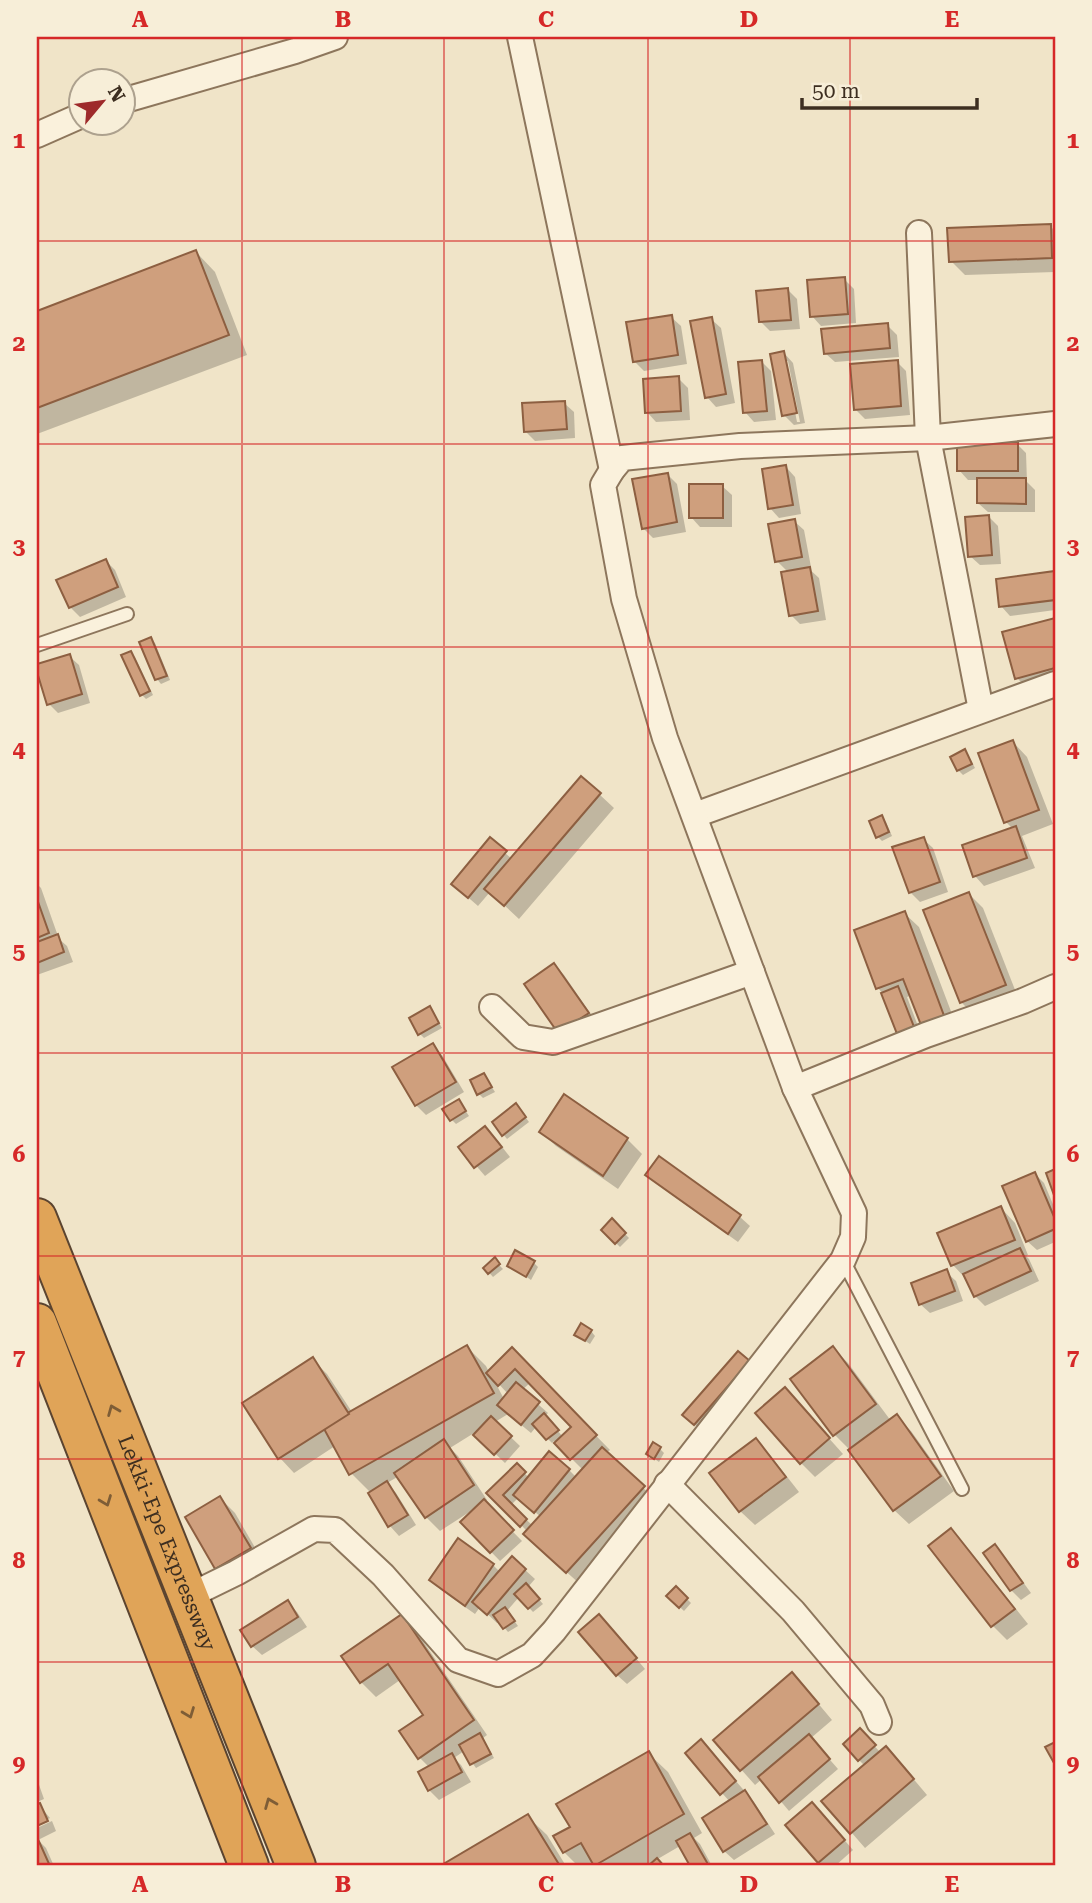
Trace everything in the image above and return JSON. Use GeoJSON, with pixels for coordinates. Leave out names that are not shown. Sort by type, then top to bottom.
{"type":"FeatureCollection","features":[{"type":"Feature","properties":{"kind":"highway","name":"Lekki-Epe Expressway"},"geometry":{"type":"LineString","coordinates":[[37,1218],[296,1866]]}},
{"type":"Feature","properties":{"kind":"highway","name":"Lekki-Epe Expressway"},"geometry":{"type":"LineString","coordinates":[[37,1323],[249,1866]]}},
{"type":"Feature","properties":{"kind":"street"},"geometry":{"type":"LineString","coordinates":[[136,98],[335,37]]}},
{"type":"Feature","properties":{"kind":"street"},"geometry":{"type":"LineString","coordinates":[[520,37],[612,470]]}},
{"type":"Feature","properties":{"kind":"street"},"geometry":{"type":"LineString","coordinates":[[37,135],[66,123]]}},
{"type":"Feature","properties":{"kind":"street"},"geometry":{"type":"LineString","coordinates":[[919,233],[928,438],[981,710]]}},
{"type":"Feature","properties":{"kind":"street"},"geometry":{"type":"LineString","coordinates":[[187,1597],[236,1573],[314,1528],[335,1530],[383,1575],[458,1660],[498,1674],[532,1655],[554,1631],[843,1260],[853,1237],[854,1213],[795,1088],[665,738],[641,662],[624,599],[603,485],[612,470],[622,458],[714,449],[928,438],[1055,424]]}},
{"type":"Feature","properties":{"kind":"street"},"geometry":{"type":"LineString","coordinates":[[695,815],[1055,684]]}},
{"type":"Feature","properties":{"kind":"street"},"geometry":{"type":"LineString","coordinates":[[492,1007],[523,1037],[553,1042],[752,972]]}},
{"type":"Feature","properties":{"kind":"street"},"geometry":{"type":"LineString","coordinates":[[795,1088],[1055,987]]}},
{"type":"Feature","properties":{"kind":"street"},"geometry":{"type":"LineString","coordinates":[[667,1484],[793,1611],[872,1705],[879,1721]]}},
{"type":"Feature","properties":{"kind":"lane"},"geometry":{"type":"LineString","coordinates":[[37,645],[127,614]]}},
{"type":"Feature","properties":{"kind":"lane"},"geometry":{"type":"LineString","coordinates":[[843,1260],[962,1489]]}},
{"type":"Feature","properties":{"kind":"building"},"geometry":{"type":"Polygon","coordinates":[[[1051,224],[1052,258],[949,262],[947,228],[1051,224]]]}},
{"type":"Feature","properties":{"kind":"building"},"geometry":{"type":"Polygon","coordinates":[[[196,250],[229,335],[37,408],[37,311],[196,250]]]}},
{"type":"Feature","properties":{"kind":"building"},"geometry":{"type":"Polygon","coordinates":[[[845,277],[848,314],[810,317],[807,280],[845,277]]]}},
{"type":"Feature","properties":{"kind":"building"},"geometry":{"type":"Polygon","coordinates":[[[788,288],[791,320],[759,322],[756,291],[788,288]]]}},
{"type":"Feature","properties":{"kind":"building"},"geometry":{"type":"Polygon","coordinates":[[[672,315],[678,355],[633,362],[626,322],[672,315]]]}},
{"type":"Feature","properties":{"kind":"building"},"geometry":{"type":"Polygon","coordinates":[[[712,317],[726,394],[705,398],[690,321],[712,317]]]}},
{"type":"Feature","properties":{"kind":"building"},"geometry":{"type":"Polygon","coordinates":[[[888,323],[890,348],[824,354],[821,329],[888,323]]]}},
{"type":"Feature","properties":{"kind":"building"},"geometry":{"type":"Polygon","coordinates":[[[784,351],[797,413],[782,416],[770,354],[784,351]]]}},
{"type":"Feature","properties":{"kind":"building"},"geometry":{"type":"Polygon","coordinates":[[[762,360],[767,411],[743,413],[738,362],[762,360]]]}},
{"type":"Feature","properties":{"kind":"building"},"geometry":{"type":"Polygon","coordinates":[[[898,360],[901,406],[854,410],[850,364],[898,360]]]}},
{"type":"Feature","properties":{"kind":"building"},"geometry":{"type":"Polygon","coordinates":[[[679,376],[681,411],[645,413],[643,379],[679,376]]]}},
{"type":"Feature","properties":{"kind":"building"},"geometry":{"type":"Polygon","coordinates":[[[565,401],[567,429],[524,432],[522,403],[565,401]]]}},
{"type":"Feature","properties":{"kind":"building"},"geometry":{"type":"Polygon","coordinates":[[[957,442],[1018,442],[1018,471],[957,471],[957,442]]]}},
{"type":"Feature","properties":{"kind":"building"},"geometry":{"type":"Polygon","coordinates":[[[786,465],[793,505],[768,509],[762,469],[786,465]]]}},
{"type":"Feature","properties":{"kind":"building"},"geometry":{"type":"Polygon","coordinates":[[[668,473],[677,522],[642,529],[632,479],[668,473]]]}},
{"type":"Feature","properties":{"kind":"building"},"geometry":{"type":"Polygon","coordinates":[[[977,478],[1026,478],[1026,504],[977,503],[977,478]]]}},
{"type":"Feature","properties":{"kind":"building"},"geometry":{"type":"Polygon","coordinates":[[[689,484],[723,484],[723,518],[689,518],[689,484]]]}},
{"type":"Feature","properties":{"kind":"building"},"geometry":{"type":"Polygon","coordinates":[[[989,515],[992,555],[968,557],[965,517],[989,515]]]}},
{"type":"Feature","properties":{"kind":"building"},"geometry":{"type":"Polygon","coordinates":[[[795,519],[802,557],[775,562],[768,524],[795,519]]]}},
{"type":"Feature","properties":{"kind":"building"},"geometry":{"type":"Polygon","coordinates":[[[106,559],[118,587],[69,608],[56,580],[106,559]]]}},
{"type":"Feature","properties":{"kind":"building"},"geometry":{"type":"Polygon","coordinates":[[[810,567],[818,611],[789,616],[781,572],[810,567]]]}},
{"type":"Feature","properties":{"kind":"building"},"geometry":{"type":"Polygon","coordinates":[[[1055,571],[1055,600],[999,607],[996,579],[1055,571]]]}},
{"type":"Feature","properties":{"kind":"building"},"geometry":{"type":"Polygon","coordinates":[[[1055,618],[1055,668],[1015,679],[1002,632],[1055,618]]]}},
{"type":"Feature","properties":{"kind":"building"},"geometry":{"type":"Polygon","coordinates":[[[151,637],[167,676],[155,680],[139,642],[151,637]]]}},
{"type":"Feature","properties":{"kind":"building"},"geometry":{"type":"Polygon","coordinates":[[[131,651],[150,691],[140,696],[121,655],[131,651]]]}},
{"type":"Feature","properties":{"kind":"building"},"geometry":{"type":"Polygon","coordinates":[[[70,654],[82,694],[47,705],[37,664],[70,654]]]}},
{"type":"Feature","properties":{"kind":"building"},"geometry":{"type":"Polygon","coordinates":[[[1013,740],[1039,810],[1004,823],[978,753],[1013,740]]]}},
{"type":"Feature","properties":{"kind":"building"},"geometry":{"type":"Polygon","coordinates":[[[965,749],[972,764],[957,771],[950,757],[965,749]]]}},
{"type":"Feature","properties":{"kind":"building"},"geometry":{"type":"Polygon","coordinates":[[[581,776],[601,793],[504,906],[484,889],[581,776]]]}},
{"type":"Feature","properties":{"kind":"building"},"geometry":{"type":"Polygon","coordinates":[[[882,815],[889,832],[876,838],[869,821],[882,815]]]}},
{"type":"Feature","properties":{"kind":"building"},"geometry":{"type":"Polygon","coordinates":[[[1016,826],[1027,858],[973,877],[962,845],[1016,826]]]}},
{"type":"Feature","properties":{"kind":"building"},"geometry":{"type":"Polygon","coordinates":[[[490,837],[507,851],[468,898],[451,884],[490,837]]]}},
{"type":"Feature","properties":{"kind":"building"},"geometry":{"type":"Polygon","coordinates":[[[924,837],[940,882],[909,893],[892,847],[924,837]]]}},
{"type":"Feature","properties":{"kind":"building"},"geometry":{"type":"Polygon","coordinates":[[[969,892],[1006,985],[960,1003],[923,910],[969,892]]]}},
{"type":"Feature","properties":{"kind":"building"},"geometry":{"type":"Polygon","coordinates":[[[37,899],[49,933],[37,938],[37,899]]]}},
{"type":"Feature","properties":{"kind":"building"},"geometry":{"type":"Polygon","coordinates":[[[905,911],[946,1021],[923,1030],[903,979],[876,989],[854,930],[905,911]]]}},
{"type":"Feature","properties":{"kind":"building"},"geometry":{"type":"Polygon","coordinates":[[[58,934],[64,952],[37,963],[37,942],[58,934]]]}},
{"type":"Feature","properties":{"kind":"building"},"geometry":{"type":"Polygon","coordinates":[[[554,963],[589,1013],[558,1033],[524,984],[554,963]]]}},
{"type":"Feature","properties":{"kind":"building"},"geometry":{"type":"Polygon","coordinates":[[[898,986],[916,1032],[899,1039],[881,993],[898,986]]]}},
{"type":"Feature","properties":{"kind":"building"},"geometry":{"type":"Polygon","coordinates":[[[430,1006],[439,1023],[418,1035],[409,1018],[430,1006]]]}},
{"type":"Feature","properties":{"kind":"building"},"geometry":{"type":"Polygon","coordinates":[[[433,1043],[456,1082],[415,1106],[392,1067],[433,1043]]]}},
{"type":"Feature","properties":{"kind":"building"},"geometry":{"type":"Polygon","coordinates":[[[484,1073],[492,1087],[477,1095],[470,1080],[484,1073]]]}},
{"type":"Feature","properties":{"kind":"building"},"geometry":{"type":"Polygon","coordinates":[[[564,1094],[628,1138],[603,1176],[539,1132],[564,1094]]]}},
{"type":"Feature","properties":{"kind":"building"},"geometry":{"type":"Polygon","coordinates":[[[459,1099],[466,1111],[450,1121],[442,1109],[459,1099]]]}},
{"type":"Feature","properties":{"kind":"building"},"geometry":{"type":"Polygon","coordinates":[[[516,1103],[526,1117],[502,1136],[492,1122],[516,1103]]]}},
{"type":"Feature","properties":{"kind":"building"},"geometry":{"type":"Polygon","coordinates":[[[485,1126],[502,1147],[474,1168],[458,1147],[485,1126]]]}},
{"type":"Feature","properties":{"kind":"building"},"geometry":{"type":"Polygon","coordinates":[[[659,1156],[741,1215],[728,1234],[645,1175],[659,1156]]]}},
{"type":"Feature","properties":{"kind":"building"},"geometry":{"type":"Polygon","coordinates":[[[1055,1169],[1055,1198],[1046,1173],[1055,1169]]]}},
{"type":"Feature","properties":{"kind":"building"},"geometry":{"type":"Polygon","coordinates":[[[1035,1172],[1055,1219],[1055,1229],[1026,1242],[1002,1186],[1035,1172]]]}},
{"type":"Feature","properties":{"kind":"building"},"geometry":{"type":"Polygon","coordinates":[[[1001,1206],[1015,1240],[951,1266],[937,1233],[1001,1206]]]}},
{"type":"Feature","properties":{"kind":"building"},"geometry":{"type":"Polygon","coordinates":[[[612,1218],[626,1233],[615,1244],[601,1230],[612,1218]]]}},
{"type":"Feature","properties":{"kind":"building"},"geometry":{"type":"Polygon","coordinates":[[[1020,1248],[1031,1271],[974,1297],[963,1274],[1020,1248]]]}},
{"type":"Feature","properties":{"kind":"building"},"geometry":{"type":"Polygon","coordinates":[[[515,1250],[535,1261],[526,1277],[507,1266],[515,1250]]]}},
{"type":"Feature","properties":{"kind":"building"},"geometry":{"type":"Polygon","coordinates":[[[495,1257],[500,1264],[488,1274],[483,1268],[495,1257]]]}},
{"type":"Feature","properties":{"kind":"building"},"geometry":{"type":"Polygon","coordinates":[[[947,1269],[955,1291],[919,1305],[911,1283],[947,1269]]]}},
{"type":"Feature","properties":{"kind":"building"},"geometry":{"type":"Polygon","coordinates":[[[581,1323],[592,1330],[585,1341],[574,1335],[581,1323]]]}},
{"type":"Feature","properties":{"kind":"building"},"geometry":{"type":"Polygon","coordinates":[[[467,1345],[494,1393],[349,1475],[323,1427],[467,1345]]]}},
{"type":"Feature","properties":{"kind":"building"},"geometry":{"type":"Polygon","coordinates":[[[833,1346],[876,1404],[833,1436],[790,1379],[833,1346]]]}},
{"type":"Feature","properties":{"kind":"building"},"geometry":{"type":"Polygon","coordinates":[[[512,1347],[597,1435],[570,1460],[554,1443],[571,1427],[515,1369],[498,1386],[486,1373],[512,1347]]]}},
{"type":"Feature","properties":{"kind":"building"},"geometry":{"type":"Polygon","coordinates":[[[738,1351],[750,1361],[694,1425],[682,1415],[738,1351]]]}},
{"type":"Feature","properties":{"kind":"building"},"geometry":{"type":"Polygon","coordinates":[[[313,1357],[349,1414],[278,1459],[242,1403],[313,1357]]]}},
{"type":"Feature","properties":{"kind":"building"},"geometry":{"type":"Polygon","coordinates":[[[516,1382],[540,1402],[521,1425],[497,1405],[516,1382]]]}},
{"type":"Feature","properties":{"kind":"building"},"geometry":{"type":"Polygon","coordinates":[[[785,1387],[830,1438],[800,1464],[755,1413],[785,1387]]]}},
{"type":"Feature","properties":{"kind":"building"},"geometry":{"type":"Polygon","coordinates":[[[544,1413],[559,1430],[546,1440],[532,1424],[544,1413]]]}},
{"type":"Feature","properties":{"kind":"building"},"geometry":{"type":"Polygon","coordinates":[[[897,1414],[941,1476],[893,1511],[848,1450],[897,1414]]]}},
{"type":"Feature","properties":{"kind":"building"},"geometry":{"type":"Polygon","coordinates":[[[491,1416],[512,1436],[494,1455],[473,1435],[491,1416]]]}},
{"type":"Feature","properties":{"kind":"building"},"geometry":{"type":"Polygon","coordinates":[[[756,1438],[786,1477],[739,1512],[709,1473],[756,1438]]]}},
{"type":"Feature","properties":{"kind":"building"},"geometry":{"type":"Polygon","coordinates":[[[444,1439],[474,1485],[425,1518],[394,1473],[444,1439]]]}},
{"type":"Feature","properties":{"kind":"building"},"geometry":{"type":"Polygon","coordinates":[[[653,1442],[661,1447],[654,1459],[646,1454],[653,1442]]]}},
{"type":"Feature","properties":{"kind":"building"},"geometry":{"type":"Polygon","coordinates":[[[602,1447],[645,1486],[566,1573],[523,1534],[602,1447]]]}},
{"type":"Feature","properties":{"kind":"building"},"geometry":{"type":"Polygon","coordinates":[[[549,1451],[570,1469],[534,1513],[513,1495],[549,1451]]]}},
{"type":"Feature","properties":{"kind":"building"},"geometry":{"type":"Polygon","coordinates":[[[517,1463],[526,1472],[503,1495],[527,1519],[520,1527],[486,1493],[517,1463]]]}},
{"type":"Feature","properties":{"kind":"building"},"geometry":{"type":"Polygon","coordinates":[[[387,1481],[408,1515],[388,1527],[368,1493],[387,1481]]]}},
{"type":"Feature","properties":{"kind":"building"},"geometry":{"type":"Polygon","coordinates":[[[220,1496],[251,1548],[215,1569],[185,1517],[220,1496]]]}},
{"type":"Feature","properties":{"kind":"building"},"geometry":{"type":"Polygon","coordinates":[[[484,1499],[514,1530],[490,1553],[460,1522],[484,1499]]]}},
{"type":"Feature","properties":{"kind":"building"},"geometry":{"type":"Polygon","coordinates":[[[951,1528],[1015,1609],[991,1627],[928,1546],[951,1528]]]}},
{"type":"Feature","properties":{"kind":"building"},"geometry":{"type":"Polygon","coordinates":[[[458,1538],[494,1564],[465,1606],[429,1580],[458,1538]]]}},
{"type":"Feature","properties":{"kind":"building"},"geometry":{"type":"Polygon","coordinates":[[[995,1544],[1023,1583],[1010,1591],[983,1553],[995,1544]]]}},
{"type":"Feature","properties":{"kind":"building"},"geometry":{"type":"Polygon","coordinates":[[[512,1556],[526,1569],[487,1615],[472,1602],[512,1556]]]}},
{"type":"Feature","properties":{"kind":"building"},"geometry":{"type":"Polygon","coordinates":[[[526,1583],[540,1599],[528,1609],[514,1594],[526,1583]]]}},
{"type":"Feature","properties":{"kind":"building"},"geometry":{"type":"Polygon","coordinates":[[[676,1586],[688,1598],[679,1608],[666,1596],[676,1586]]]}},
{"type":"Feature","properties":{"kind":"building"},"geometry":{"type":"Polygon","coordinates":[[[288,1600],[298,1617],[251,1647],[240,1630],[288,1600]]]}},
{"type":"Feature","properties":{"kind":"building"},"geometry":{"type":"Polygon","coordinates":[[[505,1607],[515,1621],[503,1629],[493,1615],[505,1607]]]}},
{"type":"Feature","properties":{"kind":"building"},"geometry":{"type":"Polygon","coordinates":[[[402,1614],[474,1720],[418,1759],[399,1731],[423,1715],[388,1664],[360,1683],[341,1656],[402,1614]]]}},
{"type":"Feature","properties":{"kind":"building"},"geometry":{"type":"Polygon","coordinates":[[[599,1614],[637,1658],[616,1676],[578,1632],[599,1614]]]}},
{"type":"Feature","properties":{"kind":"building"},"geometry":{"type":"Polygon","coordinates":[[[792,1672],[819,1704],[740,1771],[713,1740],[792,1672]]]}},
{"type":"Feature","properties":{"kind":"building"},"geometry":{"type":"Polygon","coordinates":[[[860,1728],[876,1745],[858,1761],[843,1744],[860,1728]]]}},
{"type":"Feature","properties":{"kind":"building"},"geometry":{"type":"Polygon","coordinates":[[[480,1733],[491,1754],[470,1765],[459,1745],[480,1733]]]}},
{"type":"Feature","properties":{"kind":"building"},"geometry":{"type":"Polygon","coordinates":[[[809,1734],[830,1759],[779,1803],[758,1777],[809,1734]]]}},
{"type":"Feature","properties":{"kind":"building"},"geometry":{"type":"Polygon","coordinates":[[[701,1739],[736,1781],[720,1795],[685,1753],[701,1739]]]}},
{"type":"Feature","properties":{"kind":"building"},"geometry":{"type":"Polygon","coordinates":[[[1055,1742],[1055,1763],[1054,1763],[1045,1747],[1055,1742]]]}},
{"type":"Feature","properties":{"kind":"building"},"geometry":{"type":"Polygon","coordinates":[[[886,1746],[914,1779],[850,1834],[821,1801],[886,1746]]]}},
{"type":"Feature","properties":{"kind":"building"},"geometry":{"type":"Polygon","coordinates":[[[649,1751],[684,1814],[594,1866],[581,1843],[563,1853],[553,1836],[570,1827],[556,1804],[649,1751]]]}},
{"type":"Feature","properties":{"kind":"building"},"geometry":{"type":"Polygon","coordinates":[[[452,1753],[462,1772],[428,1791],[418,1772],[452,1753]]]}},
{"type":"Feature","properties":{"kind":"building"},"geometry":{"type":"Polygon","coordinates":[[[745,1790],[767,1824],[723,1852],[702,1818],[745,1790]]]}},
{"type":"Feature","properties":{"kind":"building"},"geometry":{"type":"Polygon","coordinates":[[[812,1802],[845,1840],[818,1863],[785,1825],[812,1802]]]}},
{"type":"Feature","properties":{"kind":"building"},"geometry":{"type":"Polygon","coordinates":[[[40,1803],[48,1821],[37,1826],[37,1804],[40,1803]]]}},
{"type":"Feature","properties":{"kind":"building"},"geometry":{"type":"Polygon","coordinates":[[[528,1814],[560,1866],[440,1866],[528,1814]]]}},
{"type":"Feature","properties":{"kind":"building"},"geometry":{"type":"Polygon","coordinates":[[[690,1833],[709,1866],[690,1866],[676,1841],[690,1833]]]}},
{"type":"Feature","properties":{"kind":"building"},"geometry":{"type":"Polygon","coordinates":[[[37,1837],[50,1866],[37,1866],[37,1837]]]}},
{"type":"Feature","properties":{"kind":"building"},"geometry":{"type":"Polygon","coordinates":[[[657,1858],[664,1866],[648,1866],[657,1858]]]}}]}
